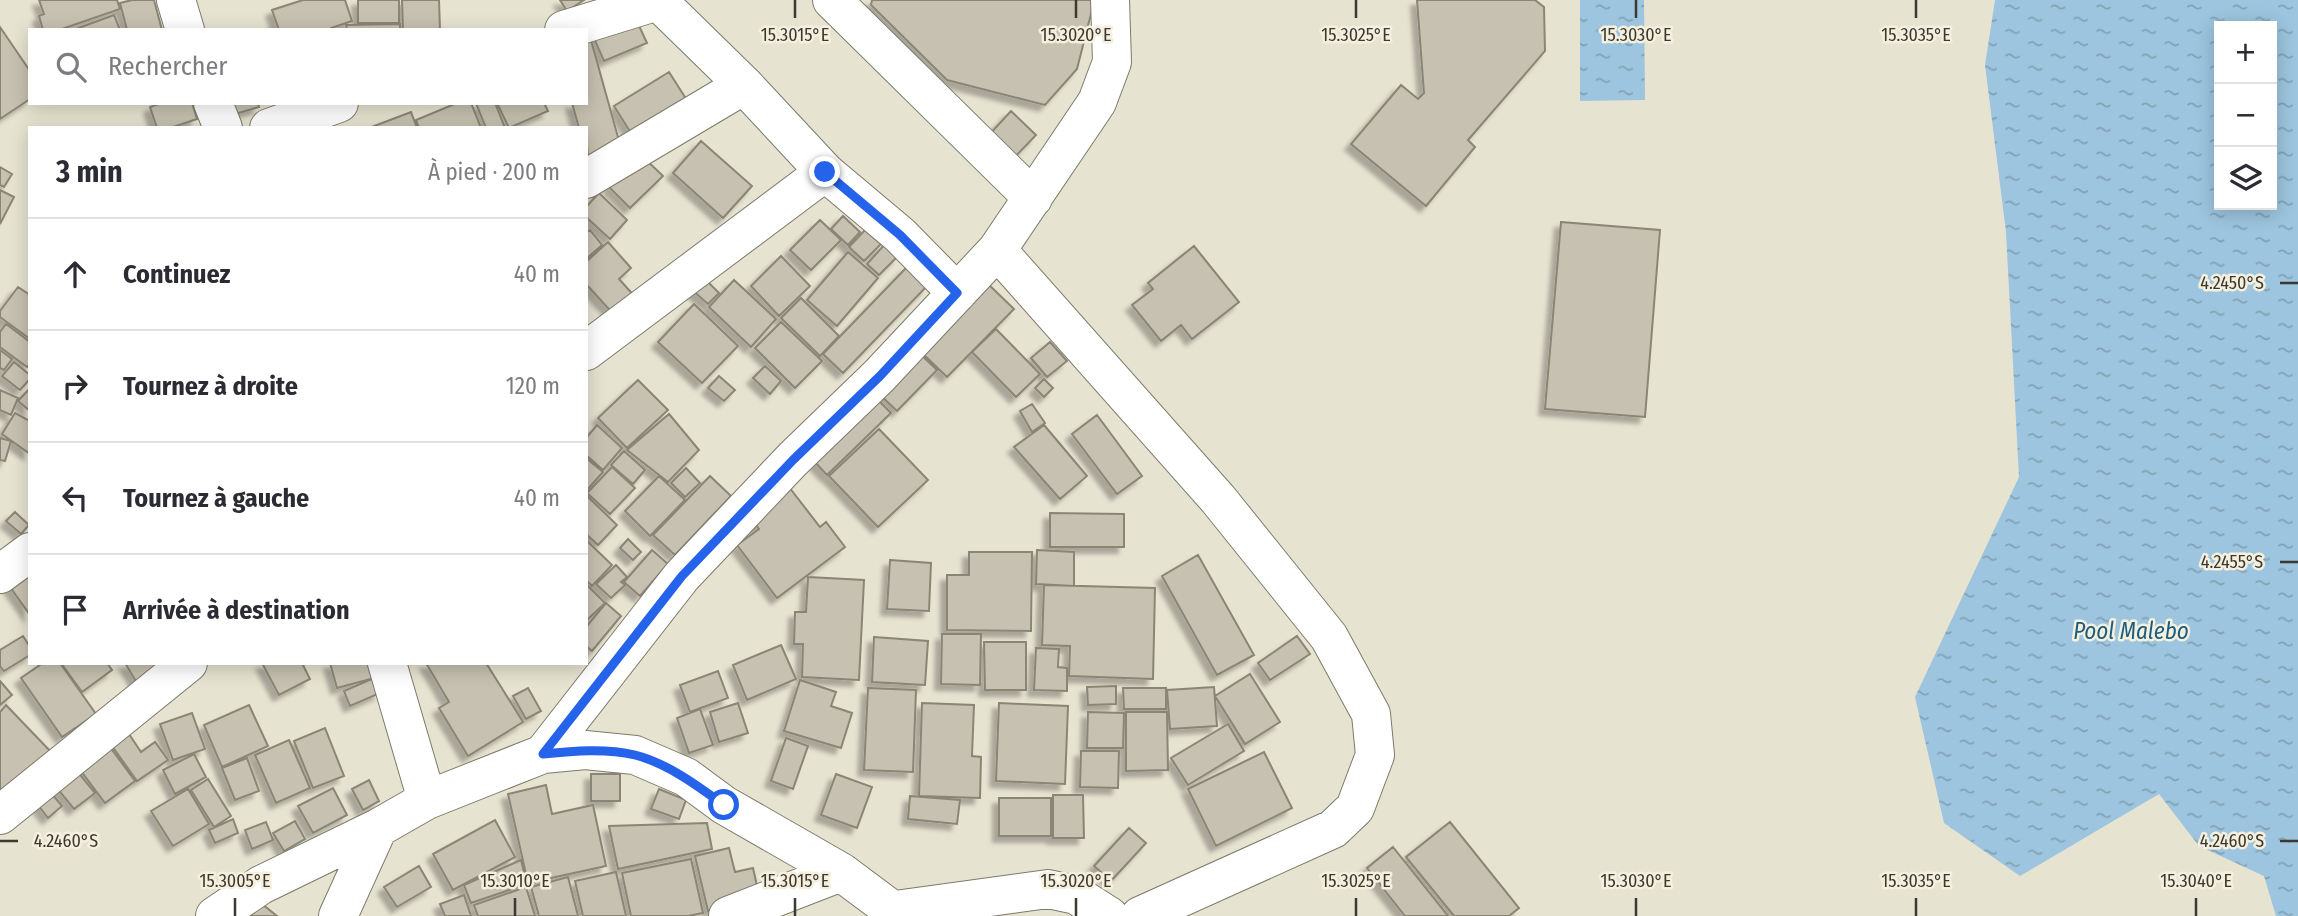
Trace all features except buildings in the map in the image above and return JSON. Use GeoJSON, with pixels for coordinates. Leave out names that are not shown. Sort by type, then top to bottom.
{"type":"FeatureCollection","features":[{"type":"Feature","properties":{"kind":"street"},"geometry":{"type":"LineString","coordinates":[[176,0],[184,28]]}},
{"type":"Feature","properties":{"kind":"street"},"geometry":{"type":"LineString","coordinates":[[570,28],[657,0],[744,85],[825,172],[900,235],[957,293]]}},
{"type":"Feature","properties":{"kind":"street"},"geometry":{"type":"LineString","coordinates":[[832,0],[1033,198]]}},
{"type":"Feature","properties":{"kind":"street"},"geometry":{"type":"LineString","coordinates":[[543,754],[682,576],[793,460],[880,376],[997,250],[1097,102],[1112,62],[1110,0]]}},
{"type":"Feature","properties":{"kind":"street"},"geometry":{"type":"LineString","coordinates":[[588,178],[744,85]]}},
{"type":"Feature","properties":{"kind":"street"},"geometry":{"type":"LineString","coordinates":[[214,105],[222,126]]}},
{"type":"Feature","properties":{"kind":"street"},"geometry":{"type":"LineString","coordinates":[[275,126],[332,105]]}},
{"type":"Feature","properties":{"kind":"street"},"geometry":{"type":"LineString","coordinates":[[588,350],[825,172]]}},
{"type":"Feature","properties":{"kind":"street"},"geometry":{"type":"LineString","coordinates":[[997,250],[1218,499],[1329,637],[1371,714],[1375,755],[1355,808],[1333,829],[1208,903],[1140,916]]}},
{"type":"Feature","properties":{"kind":"street"},"geometry":{"type":"LineString","coordinates":[[0,574],[28,553]]}},
{"type":"Feature","properties":{"kind":"street"},"geometry":{"type":"LineString","coordinates":[[0,815],[186,665]]}},
{"type":"Feature","properties":{"kind":"street"},"geometry":{"type":"LineString","coordinates":[[388,665],[427,800]]}},
{"type":"Feature","properties":{"kind":"street"},"geometry":{"type":"LineString","coordinates":[[215,916],[261,885],[378,828],[427,800],[543,754],[585,750],[635,755],[686,778],[724,805],[841,872],[898,913],[1048,889],[1076,895],[1109,916]]}},
{"type":"Feature","properties":{"kind":"street"},"geometry":{"type":"LineString","coordinates":[[338,916],[378,828]]}},
{"type":"Feature","properties":{"kind":"street"},"geometry":{"type":"LineString","coordinates":[[728,916],[841,872]]}},
{"type":"Feature","properties":{"kind":"water"},"geometry":{"type":"Polygon","coordinates":[[[1580,0],[1644,0],[1645,100],[1580,101],[1580,0]]]}},
{"type":"Feature","properties":{"kind":"water","name":"Pool Malebo"},"geometry":{"type":"Polygon","coordinates":[[[1995,0],[2298,0],[2298,916],[2276,916],[2264,876],[2199,846],[2159,794],[2020,876],[1944,823],[1915,697],[2019,477],[2006,232],[1985,65],[1995,0]]]}},
{"type":"Feature","properties":{"kind":"route"},"geometry":{"type":"LineString","coordinates":[[724,805],[686,778],[635,755],[585,750],[543,754],[682,576],[793,460],[880,376],[957,293],[900,235],[825,172]]}}]}
